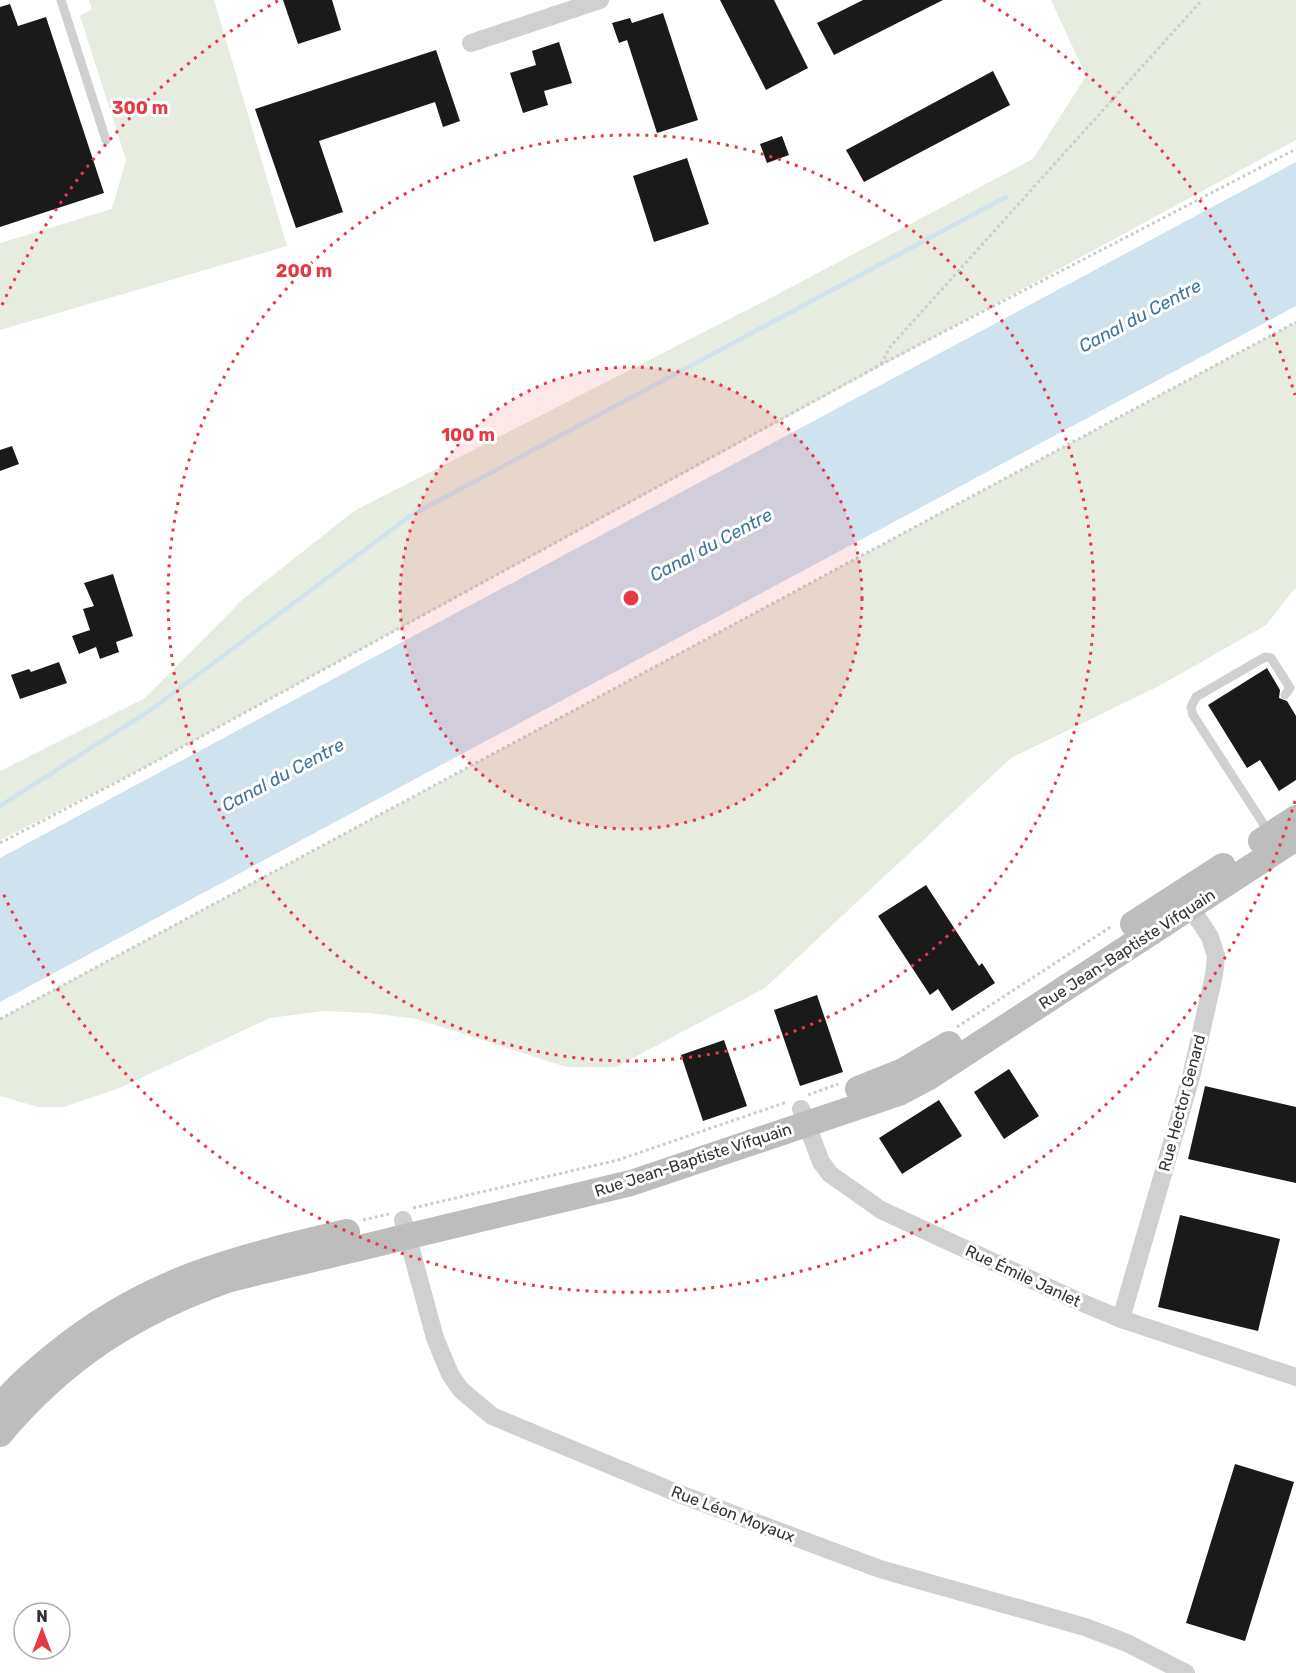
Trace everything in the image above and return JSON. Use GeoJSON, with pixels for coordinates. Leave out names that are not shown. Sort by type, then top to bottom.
{"type":"FeatureCollection","features":[{"type":"Feature","properties":{"kind":"street"},"geometry":{"type":"LineString","coordinates":[[471,43],[555,7],[600,0]]}},
{"type":"Feature","properties":{"kind":"street","name":"Rue Jean-Baptiste Vifquain"},"geometry":{"type":"LineString","coordinates":[[0,1406],[28,1377],[67,1345],[122,1307],[158,1288],[198,1272],[241,1258],[403,1219],[632,1183],[801,1107],[899,1093],[921,1082],[1186,900],[1270,835],[1296,818]]}},
{"type":"Feature","properties":{"kind":"street","name":"Rue Jean-Baptiste Vifquain"},"geometry":{"type":"LineString","coordinates":[[1186,900],[1296,838]]}},
{"type":"Feature","properties":{"kind":"street","name":"Rue Hector Genard"},"geometry":{"type":"LineString","coordinates":[[1122,1319],[1191,1077],[1214,975],[1216,956],[1210,937],[1186,900]]}},
{"type":"Feature","properties":{"kind":"street","name":"Rue Émile Janlet"},"geometry":{"type":"LineString","coordinates":[[801,1107],[821,1162],[830,1174],[881,1210],[1071,1298],[1122,1319],[1296,1377]]}},
{"type":"Feature","properties":{"kind":"street","name":"Rue Jean-Baptiste Vifquain"},"geometry":{"type":"LineString","coordinates":[[0,1434],[23,1407],[60,1372],[105,1339],[155,1309],[188,1294],[403,1219]]}},
{"type":"Feature","properties":{"kind":"street","name":"Rue Léon Moyaux"},"geometry":{"type":"LineString","coordinates":[[403,1219],[435,1338],[450,1374],[461,1390],[492,1416],[677,1493],[880,1569],[1085,1627],[1127,1643],[1186,1673]]}},
{"type":"Feature","properties":{"kind":"lane"},"geometry":{"type":"LineString","coordinates":[[61,0],[106,140]]}},
{"type":"Feature","properties":{"kind":"lane"},"geometry":{"type":"LineString","coordinates":[[1270,835],[1193,715],[1191,707],[1196,697],[1265,657],[1271,658],[1290,688],[1285,695]]}},
{"type":"Feature","properties":{"kind":"path"},"geometry":{"type":"LineString","coordinates":[[880,365],[890,347],[1202,0]]}},
{"type":"Feature","properties":{"kind":"path"},"geometry":{"type":"LineString","coordinates":[[0,843],[140,770],[880,365],[1296,149]]}},
{"type":"Feature","properties":{"kind":"path"},"geometry":{"type":"LineString","coordinates":[[0,1019],[1296,321]]}},
{"type":"Feature","properties":{"kind":"path"},"geometry":{"type":"LineString","coordinates":[[951,1031],[1114,925]]}},
{"type":"Feature","properties":{"kind":"path"},"geometry":{"type":"LineString","coordinates":[[356,1221],[403,1219],[618,1160],[801,1107],[847,1082]]}},
{"type":"Feature","properties":{"kind":"shaded area"},"geometry":{"type":"Polygon","coordinates":[[[89,0],[214,0],[287,246],[0,330],[0,243],[112,209],[126,160],[80,16],[92,9],[89,0]]]}},
{"type":"Feature","properties":{"kind":"shaded area"},"geometry":{"type":"Polygon","coordinates":[[[1051,0],[1296,0],[1296,140],[140,770],[0,840],[0,771],[145,698],[243,599],[354,511],[780,293],[1033,159],[1086,76],[1051,0]]]}},
{"type":"Feature","properties":{"kind":"shaded area"},"geometry":{"type":"Polygon","coordinates":[[[1296,322],[1296,587],[1266,625],[1161,685],[1011,758],[765,988],[616,1067],[566,1067],[417,1019],[370,1013],[323,1011],[270,1018],[117,1089],[64,1107],[38,1107],[0,1096],[0,1019],[1296,322]]]}},
{"type":"Feature","properties":{"kind":"water","name":"Canal du Centre"},"geometry":{"type":"Polygon","coordinates":[[[1296,162],[1296,306],[0,1002],[0,858],[1296,162]]]}},
{"type":"Feature","properties":{"kind":"building"},"geometry":{"type":"Polygon","coordinates":[[[283,0],[332,0],[341,30],[298,44],[283,0]]]}},
{"type":"Feature","properties":{"kind":"building"},"geometry":{"type":"Polygon","coordinates":[[[720,0],[774,0],[808,68],[766,90],[720,0]]]}},
{"type":"Feature","properties":{"kind":"building"},"geometry":{"type":"Polygon","coordinates":[[[863,0],[943,0],[834,55],[817,23],[863,0]]]}},
{"type":"Feature","properties":{"kind":"building"},"geometry":{"type":"Polygon","coordinates":[[[10,4],[18,26],[46,17],[104,193],[0,227],[0,7],[10,4]]]}},
{"type":"Feature","properties":{"kind":"building"},"geometry":{"type":"Polygon","coordinates":[[[663,13],[698,120],[657,133],[627,40],[619,43],[612,23],[630,18],[632,23],[663,13]]]}},
{"type":"Feature","properties":{"kind":"building"},"geometry":{"type":"Polygon","coordinates":[[[559,42],[572,83],[544,91],[548,105],[523,113],[510,73],[536,65],[532,51],[559,42]]]}},
{"type":"Feature","properties":{"kind":"building"},"geometry":{"type":"Polygon","coordinates":[[[436,50],[460,121],[443,127],[435,102],[319,141],[343,212],[296,228],[255,109],[436,50]]]}},
{"type":"Feature","properties":{"kind":"building"},"geometry":{"type":"Polygon","coordinates":[[[993,71],[1010,105],[864,182],[846,150],[993,71]]]}},
{"type":"Feature","properties":{"kind":"building"},"geometry":{"type":"Polygon","coordinates":[[[782,136],[789,155],[767,163],[760,144],[782,136]]]}},
{"type":"Feature","properties":{"kind":"building"},"geometry":{"type":"Polygon","coordinates":[[[687,158],[709,224],[654,242],[633,176],[687,158]]]}},
{"type":"Feature","properties":{"kind":"building"},"geometry":{"type":"Polygon","coordinates":[[[12,446],[19,464],[0,471],[0,450],[12,446]]]}},
{"type":"Feature","properties":{"kind":"building"},"geometry":{"type":"Polygon","coordinates":[[[113,574],[133,636],[116,642],[119,652],[100,659],[96,647],[79,654],[72,636],[90,630],[83,609],[94,606],[84,583],[113,574]]]}},
{"type":"Feature","properties":{"kind":"building"},"geometry":{"type":"Polygon","coordinates":[[[59,662],[67,683],[20,699],[11,675],[29,669],[31,672],[59,662]]]}},
{"type":"Feature","properties":{"kind":"building"},"geometry":{"type":"Polygon","coordinates":[[[1267,668],[1280,690],[1279,698],[1287,701],[1296,716],[1296,780],[1279,791],[1260,760],[1247,768],[1208,705],[1267,668]]]}},
{"type":"Feature","properties":{"kind":"building"},"geometry":{"type":"Polygon","coordinates":[[[926,885],[979,966],[982,963],[995,983],[952,1011],[938,989],[930,995],[878,916],[926,885]]]}},
{"type":"Feature","properties":{"kind":"building"},"geometry":{"type":"Polygon","coordinates":[[[817,995],[843,1072],[800,1086],[774,1010],[817,995]]]}},
{"type":"Feature","properties":{"kind":"building"},"geometry":{"type":"Polygon","coordinates":[[[724,1040],[747,1106],[703,1121],[681,1055],[724,1040]]]}},
{"type":"Feature","properties":{"kind":"building"},"geometry":{"type":"Polygon","coordinates":[[[1009,1069],[1039,1116],[1004,1139],[974,1092],[1009,1069]]]}},
{"type":"Feature","properties":{"kind":"building"},"geometry":{"type":"Polygon","coordinates":[[[1205,1086],[1296,1107],[1296,1183],[1188,1159],[1205,1086]]]}},
{"type":"Feature","properties":{"kind":"building"},"geometry":{"type":"Polygon","coordinates":[[[939,1100],[962,1136],[902,1174],[879,1138],[939,1100]]]}},
{"type":"Feature","properties":{"kind":"building"},"geometry":{"type":"Polygon","coordinates":[[[1180,1215],[1280,1239],[1258,1331],[1158,1307],[1180,1215]]]}},
{"type":"Feature","properties":{"kind":"building"},"geometry":{"type":"Polygon","coordinates":[[[1235,1464],[1294,1482],[1245,1641],[1186,1623],[1235,1464]]]}},
{"type":"Feature","properties":{"kind":"waterway"},"geometry":{"type":"LineString","coordinates":[[0,806],[152,709],[410,516],[1006,197]]}}]}
